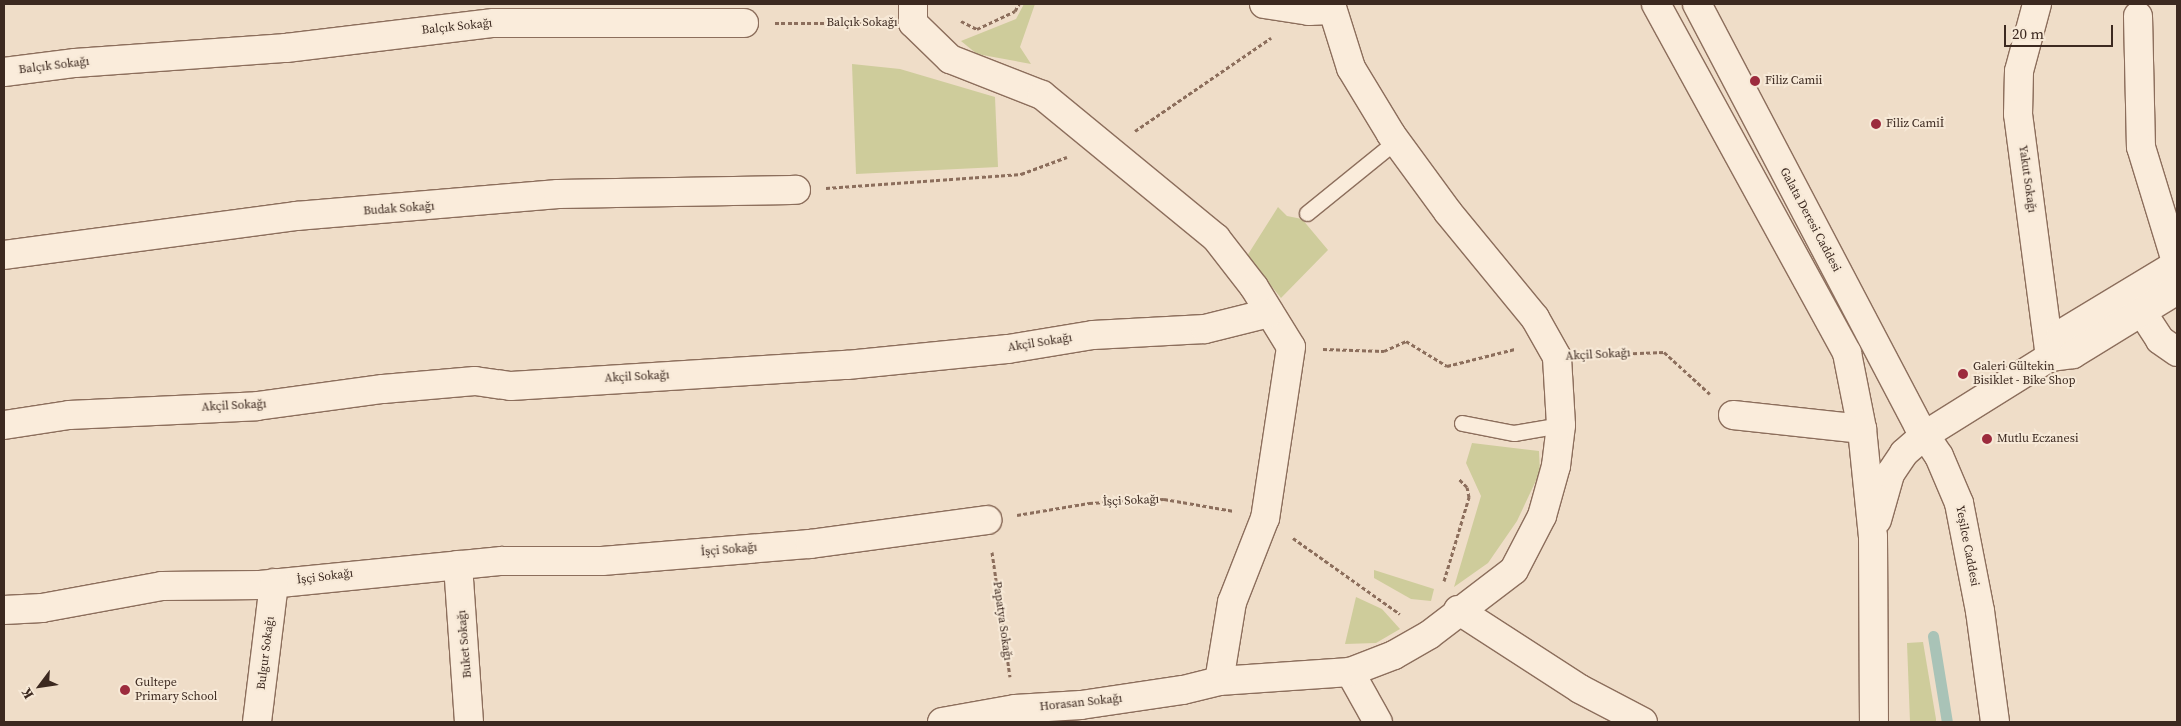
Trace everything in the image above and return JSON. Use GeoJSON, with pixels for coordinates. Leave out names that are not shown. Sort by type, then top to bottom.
{"type":"FeatureCollection","features":[{"type":"Feature","properties":{"kind":"street"},"geometry":{"type":"LineString","coordinates":[[1264,4],[1310,11],[1331,7],[1351,68],[1396,140],[1448,212],[1535,318],[1558,357]]}},
{"type":"Feature","properties":{"kind":"street"},"geometry":{"type":"LineString","coordinates":[[1656,4],[1847,353],[1862,429],[1873,537],[1874,722]]}},
{"type":"Feature","properties":{"kind":"street","name":"Galata Deresi Caddesi"},"geometry":{"type":"LineString","coordinates":[[1697,4],[1925,435]]}},
{"type":"Feature","properties":{"kind":"street","name":"Yakut Sokağı"},"geometry":{"type":"LineString","coordinates":[[2037,4],[2019,71],[2018,114],[2050,357]]}},
{"type":"Feature","properties":{"kind":"street","name":"Balçık Sokağı"},"geometry":{"type":"LineString","coordinates":[[4,72],[75,63],[286,48],[494,23],[704,12],[744,23]]}},
{"type":"Feature","properties":{"kind":"street"},"geometry":{"type":"LineString","coordinates":[[913,13],[950,59],[1042,95],[1216,238],[1254,287],[1290,348],[1282,421],[1265,518],[1232,602],[1219,681]]}},
{"type":"Feature","properties":{"kind":"street"},"geometry":{"type":"LineString","coordinates":[[2050,357],[2061,334],[2177,265],[2141,148],[2138,16]]}},
{"type":"Feature","properties":{"kind":"street","name":"Budak Sokağı"},"geometry":{"type":"LineString","coordinates":[[4,255],[296,216],[558,194],[796,190]]}},
{"type":"Feature","properties":{"kind":"street"},"geometry":{"type":"LineString","coordinates":[[1873,537],[1890,474],[1904,453],[1925,435],[2050,357],[2073,354],[2177,290]]}},
{"type":"Feature","properties":{"kind":"street"},"geometry":{"type":"LineString","coordinates":[[2142,312],[2160,340],[2177,352]]}},
{"type":"Feature","properties":{"kind":"street","name":"Akçil Sokağı"},"geometry":{"type":"LineString","coordinates":[[4,425],[98,413],[257,406],[383,389],[475,380],[511,386],[847,365],[1008,349],[1093,336],[1205,329],[1269,313]]}},
{"type":"Feature","properties":{"kind":"street","name":"Horasan Sokağı"},"geometry":{"type":"LineString","coordinates":[[942,722],[1016,715],[1183,690],[1219,681],[1350,672],[1394,655],[1429,635],[1458,610],[1514,570],[1545,507],[1556,466],[1561,425],[1558,357]]}},
{"type":"Feature","properties":{"kind":"street"},"geometry":{"type":"LineString","coordinates":[[1733,415],[1862,429]]}},
{"type":"Feature","properties":{"kind":"street","name":"Yeşilce Caddesi"},"geometry":{"type":"LineString","coordinates":[[1925,435],[1940,456],[1959,503],[1980,611],[1995,722]]}},
{"type":"Feature","properties":{"kind":"street","name":"İşçi Sokağı"},"geometry":{"type":"LineString","coordinates":[[4,610],[42,608],[162,586],[274,583],[502,561],[602,561],[810,544],[986,520]]}},
{"type":"Feature","properties":{"kind":"street","name":"Buket Sokağı"},"geometry":{"type":"LineString","coordinates":[[458,565],[469,722]]}},
{"type":"Feature","properties":{"kind":"street","name":"Bulgur Sokağı"},"geometry":{"type":"LineString","coordinates":[[257,722],[274,583]]}},
{"type":"Feature","properties":{"kind":"street"},"geometry":{"type":"LineString","coordinates":[[1458,610],[1580,689],[1643,722]]}},
{"type":"Feature","properties":{"kind":"street"},"geometry":{"type":"LineString","coordinates":[[1350,672],[1378,722]]}},
{"type":"Feature","properties":{"kind":"lane"},"geometry":{"type":"LineString","coordinates":[[1307,213],[1396,140]]}},
{"type":"Feature","properties":{"kind":"lane"},"geometry":{"type":"LineString","coordinates":[[1462,423],[1514,433],[1561,425]]}},
{"type":"Feature","properties":{"kind":"path"},"geometry":{"type":"LineString","coordinates":[[954,18],[977,29],[1015,12],[1019,4]]}},
{"type":"Feature","properties":{"kind":"path","name":"Balçık Sokağı"},"geometry":{"type":"LineString","coordinates":[[744,23],[913,13]]}},
{"type":"Feature","properties":{"kind":"path","name":"Akçil Sokağı"},"geometry":{"type":"LineString","coordinates":[[1290,348],[1384,351],[1406,341],[1448,366],[1514,348],[1558,357],[1664,352],[1733,415]]}},
{"type":"Feature","properties":{"kind":"path"},"geometry":{"type":"LineString","coordinates":[[1443,583],[1469,497],[1467,487],[1459,479]]}},
{"type":"Feature","properties":{"kind":"path","name":"İşçi Sokağı"},"geometry":{"type":"LineString","coordinates":[[986,520],[1088,504],[1164,500],[1265,518],[1402,616]]}},
{"type":"Feature","properties":{"kind":"path","name":"Papatya Sokağı"},"geometry":{"type":"LineString","coordinates":[[986,520],[1016,715]]}},
{"type":"Feature","properties":{"kind":"shaded area"},"geometry":{"type":"Polygon","coordinates":[[[1024,4],[1035,4],[1020,47],[1031,64],[977,54],[961,41],[1016,19],[1024,4]]]}},
{"type":"Feature","properties":{"kind":"shaded area"},"geometry":{"type":"Polygon","coordinates":[[[852,64],[900,69],[995,97],[998,167],[856,174],[852,64]]]}},
{"type":"Feature","properties":{"kind":"shaded area"},"geometry":{"type":"Polygon","coordinates":[[[1278,207],[1287,216],[1302,219],[1328,250],[1281,298],[1247,256],[1278,207]]]}},
{"type":"Feature","properties":{"kind":"shaded area"},"geometry":{"type":"Polygon","coordinates":[[[1472,443],[1539,451],[1540,472],[1517,521],[1488,563],[1454,587],[1481,496],[1466,463],[1472,443]]]}},
{"type":"Feature","properties":{"kind":"shaded area"},"geometry":{"type":"Polygon","coordinates":[[[1374,570],[1434,589],[1431,601],[1411,599],[1374,578],[1374,570]]]}},
{"type":"Feature","properties":{"kind":"shaded area"},"geometry":{"type":"Polygon","coordinates":[[[1356,597],[1382,609],[1400,629],[1376,643],[1345,644],[1356,597]]]}},
{"type":"Feature","properties":{"kind":"shaded area"},"geometry":{"type":"Polygon","coordinates":[[[1923,642],[1936,722],[1910,722],[1907,643],[1923,642]]]}},
{"type":"Feature","properties":{"kind":"waterway"},"geometry":{"type":"LineString","coordinates":[[1933,636],[1947,722]]}},
{"type":"Feature","properties":{"kind":"place","name":"Filiz Camii"},"geometry":{"type":"Point","coordinates":[1755,81]}},
{"type":"Feature","properties":{"kind":"place","name":"Filiz Camiİ"},"geometry":{"type":"Point","coordinates":[1876,124]}},
{"type":"Feature","properties":{"kind":"place","name":"Galeri Gültekin Bisiklet - Bike Shop"},"geometry":{"type":"Point","coordinates":[1963,374]}},
{"type":"Feature","properties":{"kind":"place","name":"Mutlu Eczanesi"},"geometry":{"type":"Point","coordinates":[1987,439]}},
{"type":"Feature","properties":{"kind":"place","name":"Gultepe Primary School"},"geometry":{"type":"Point","coordinates":[125,690]}}]}
